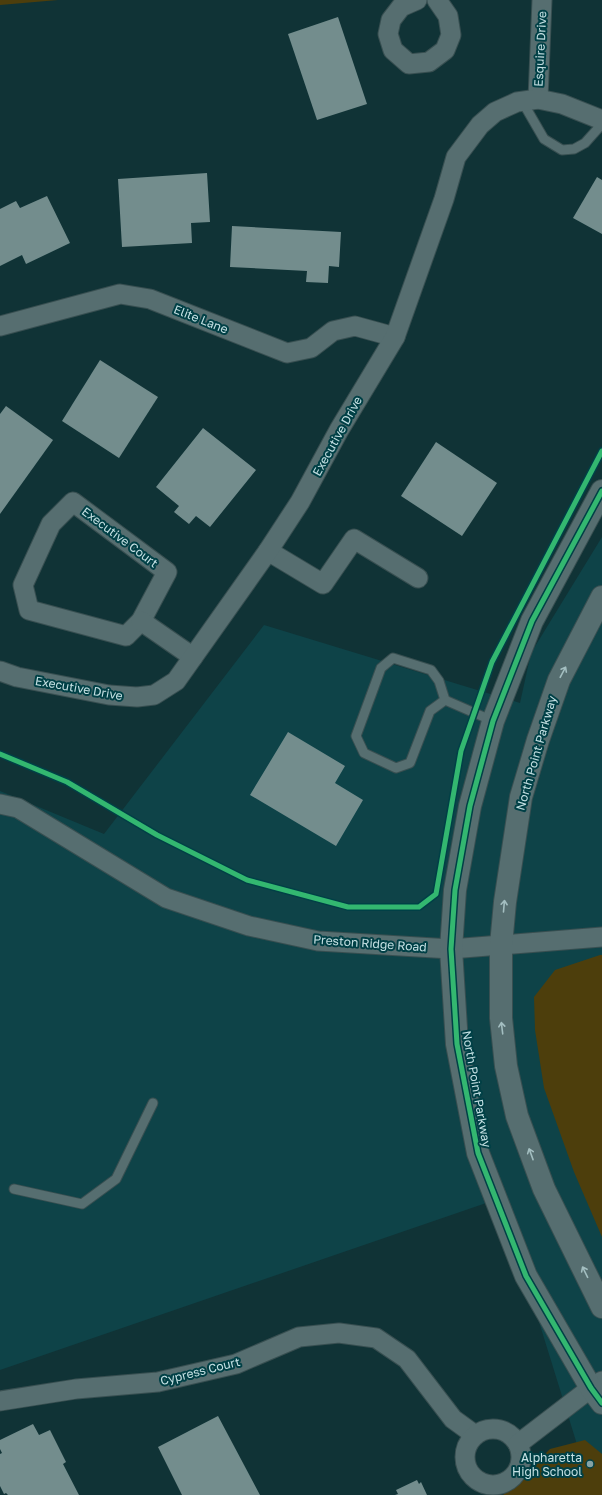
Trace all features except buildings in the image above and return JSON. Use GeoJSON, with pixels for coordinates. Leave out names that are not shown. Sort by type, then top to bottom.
{"type":"FeatureCollection","features":[{"type":"Feature","properties":{"kind":"street"},"geometry":{"type":"LineString","coordinates":[[417,0],[401,7],[391,20],[388,34],[393,50],[409,64],[429,62],[446,50],[451,35],[448,16],[438,0]]}},
{"type":"Feature","properties":{"kind":"street","name":"Esquire Drive"},"geometry":{"type":"LineString","coordinates":[[530,100],[542,0]]}},
{"type":"Feature","properties":{"kind":"street"},"geometry":{"type":"LineString","coordinates":[[530,100],[562,104],[602,120]]}},
{"type":"Feature","properties":{"kind":"street","name":"Executive Drive"},"geometry":{"type":"LineString","coordinates":[[0,671],[17,677],[109,695],[137,698],[154,695],[176,681],[268,551],[300,502],[339,430],[395,337],[444,199],[456,157],[480,125],[495,112],[517,102],[530,100]]}},
{"type":"Feature","properties":{"kind":"street","name":"Elite Lane"},"geometry":{"type":"LineString","coordinates":[[0,326],[120,294],[150,299],[287,353],[311,348],[332,331],[355,326],[395,337]]}},
{"type":"Feature","properties":{"kind":"street","name":"North Point Parkway"},"geometry":{"type":"LineString","coordinates":[[598,1391],[526,1276],[478,1153],[457,1044],[451,949],[455,890],[470,806],[493,721],[532,621],[602,491]]}},
{"type":"Feature","properties":{"kind":"street","name":"Executive Court"},"geometry":{"type":"LineString","coordinates":[[73,502],[167,572],[141,621],[126,636],[29,610],[23,585],[51,524],[73,502]]}},
{"type":"Feature","properties":{"kind":"street"},"geometry":{"type":"LineString","coordinates":[[268,551],[323,584],[354,539],[418,578]]}},
{"type":"Feature","properties":{"kind":"street","name":"North Point Parkway"},"geometry":{"type":"LineString","coordinates":[[602,597],[558,680],[521,797],[505,902],[501,944],[500,1018],[506,1066],[517,1116],[544,1189],[602,1307]]}},
{"type":"Feature","properties":{"kind":"street"},"geometry":{"type":"LineString","coordinates":[[141,621],[193,658]]}},
{"type":"Feature","properties":{"kind":"street","name":"Preston Ridge Road"},"geometry":{"type":"LineString","coordinates":[[0,804],[18,808],[166,898],[249,926],[318,941],[451,949],[602,936]]}},
{"type":"Feature","properties":{"kind":"street","name":"Cypress Court"},"geometry":{"type":"LineString","coordinates":[[0,1401],[76,1389],[158,1382],[236,1364],[299,1337],[339,1332],[376,1338],[407,1359],[453,1419],[475,1435]]}},
{"type":"Feature","properties":{"kind":"street"},"geometry":{"type":"LineString","coordinates":[[518,1444],[598,1391]]}},
{"type":"Feature","properties":{"kind":"street"},"geometry":{"type":"LineString","coordinates":[[490,1429],[499,1429],[513,1438],[518,1444],[521,1454],[520,1464],[517,1473],[510,1480],[492,1486],[482,1483],[474,1478],[468,1471],[464,1462],[465,1452],[468,1443],[475,1435],[490,1429]]}},
{"type":"Feature","properties":{"kind":"lane"},"geometry":{"type":"LineString","coordinates":[[530,100],[544,139],[562,150],[574,150],[585,143],[602,124]]}},
{"type":"Feature","properties":{"kind":"lane"},"geometry":{"type":"LineString","coordinates":[[445,700],[430,711],[410,763],[396,768],[364,753],[356,736],[381,668],[393,658],[431,670],[439,682],[445,700],[493,721]]}},
{"type":"Feature","properties":{"kind":"lane"},"geometry":{"type":"LineString","coordinates":[[14,1189],[82,1204],[116,1179],[153,1103]]}},
{"type":"Feature","properties":{"kind":"shaded area"},"geometry":{"type":"Polygon","coordinates":[[[0,0],[58,0],[0,5],[0,0]]]}},
{"type":"Feature","properties":{"kind":"shaded area"},"geometry":{"type":"Polygon","coordinates":[[[602,537],[602,1480],[580,1454],[526,1280],[492,1201],[0,1370],[0,791],[104,834],[264,625],[520,703],[531,653],[602,537]]]}},
{"type":"Feature","properties":{"kind":"shaded area"},"geometry":{"type":"Polygon","coordinates":[[[602,955],[602,1237],[574,1172],[544,1088],[535,1030],[534,997],[555,970],[602,955]]]}},
{"type":"Feature","properties":{"kind":"shaded area"},"geometry":{"type":"Polygon","coordinates":[[[585,1440],[602,1454],[602,1495],[503,1495],[550,1449],[585,1440]]]}},
{"type":"Feature","properties":{"kind":"cycle path"},"geometry":{"type":"LineString","coordinates":[[0,754],[67,782],[157,835],[247,880],[348,907],[419,907],[436,894],[461,751],[492,662],[602,451]]}},
{"type":"Feature","properties":{"kind":"cycle path"},"geometry":{"type":"LineString","coordinates":[[602,491],[532,621],[493,721],[470,806],[455,890],[451,949],[457,1044],[478,1153],[526,1276],[591,1388],[602,1403]]}},
{"type":"Feature","properties":{"kind":"place","name":"Alpharetta High School"},"geometry":{"type":"Point","coordinates":[590,1464]}}]}
